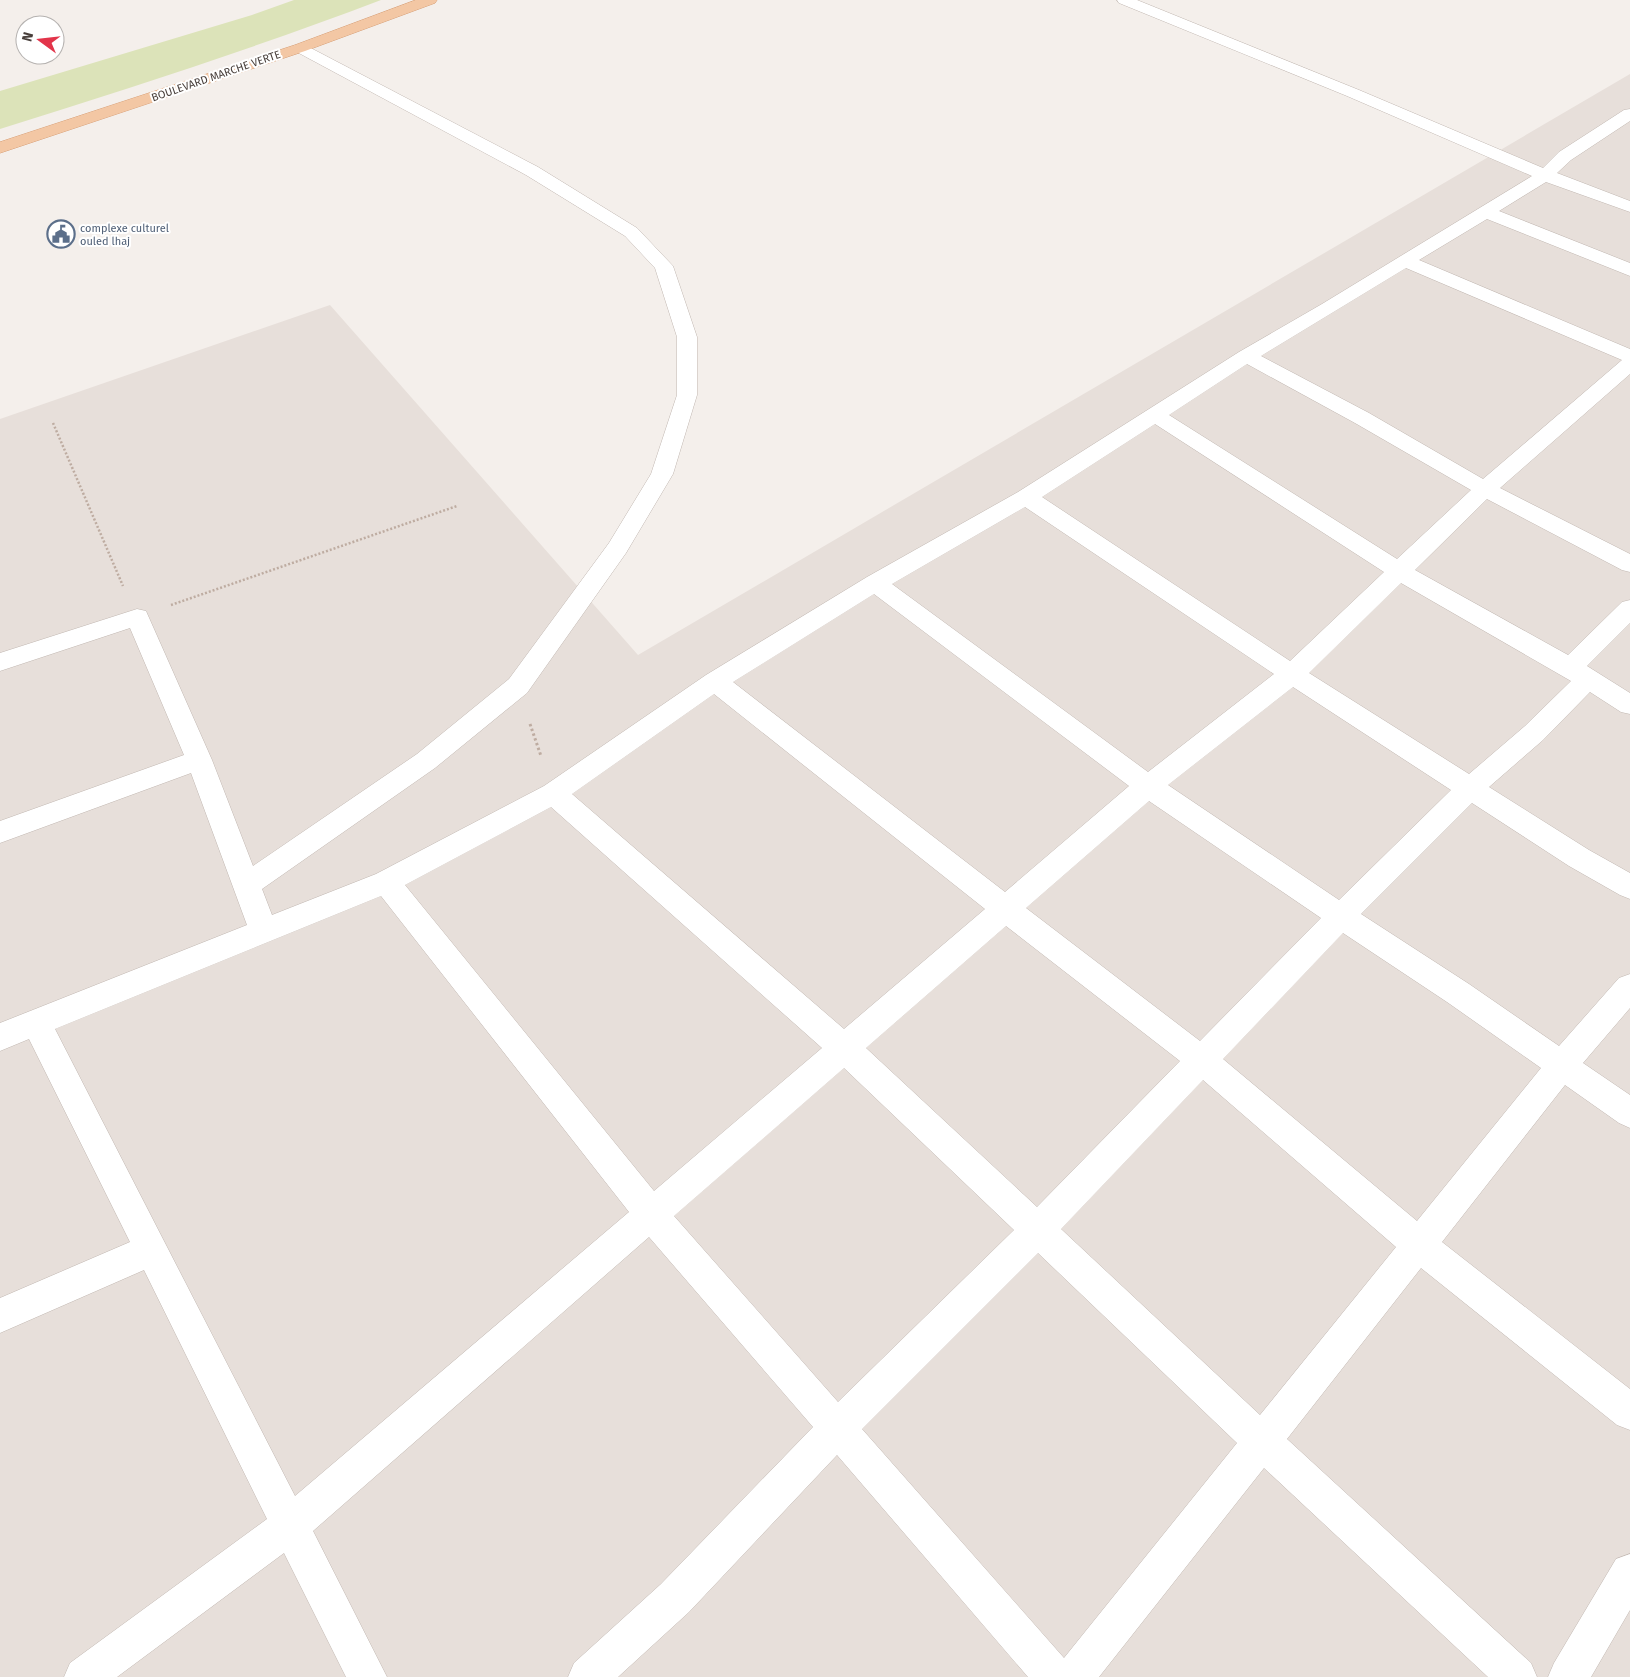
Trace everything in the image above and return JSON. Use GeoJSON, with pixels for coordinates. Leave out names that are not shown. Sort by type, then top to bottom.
{"type":"FeatureCollection","features":[{"type":"Feature","properties":{"kind":"main road","name":"BOULEVARD MARCHE VERTE"},"geometry":{"type":"LineString","coordinates":[[0,148],[300,48],[430,0]]}},
{"type":"Feature","properties":{"kind":"street"},"geometry":{"type":"LineString","coordinates":[[1124,0],[1353,93],[1545,174],[1630,207]]}},
{"type":"Feature","properties":{"kind":"street"},"geometry":{"type":"LineString","coordinates":[[246,885],[426,761],[518,686],[618,548],[662,474],[687,395],[687,337],[664,266],[630,232],[532,171],[300,48]]}},
{"type":"Feature","properties":{"kind":"street"},"geometry":{"type":"LineString","coordinates":[[0,1037],[386,882],[553,793],[715,681],[875,583],[1026,497],[1246,356],[1405,261],[1545,174],[1565,156],[1630,115]]}},
{"type":"Feature","properties":{"kind":"street"},"geometry":{"type":"LineString","coordinates":[[1484,212],[1630,270]]}},
{"type":"Feature","properties":{"kind":"street"},"geometry":{"type":"LineString","coordinates":[[1405,261],[1630,356]]}},
{"type":"Feature","properties":{"kind":"street"},"geometry":{"type":"LineString","coordinates":[[1246,356],[1362,418],[1485,490],[1630,564]]}},
{"type":"Feature","properties":{"kind":"street"},"geometry":{"type":"LineString","coordinates":[[84,1677],[291,1525],[1148,786],[1292,674],[1485,490],[1630,363]]}},
{"type":"Feature","properties":{"kind":"street"},"geometry":{"type":"LineString","coordinates":[[1155,415],[1400,572],[1630,705]]}},
{"type":"Feature","properties":{"kind":"street"},"geometry":{"type":"LineString","coordinates":[[1026,497],[1292,674],[1579,858],[1630,887]]}},
{"type":"Feature","properties":{"kind":"street"},"geometry":{"type":"LineString","coordinates":[[875,583],[1148,786],[1458,993],[1630,1113]]}},
{"type":"Feature","properties":{"kind":"street"},"geometry":{"type":"LineString","coordinates":[[588,1677],[675,1598],[837,1428],[1037,1230],[1341,916],[1470,788],[1534,732],[1630,608]]}},
{"type":"Feature","properties":{"kind":"street"},"geometry":{"type":"LineString","coordinates":[[0,662],[137,617],[199,760],[264,931]]}},
{"type":"Feature","properties":{"kind":"street"},"geometry":{"type":"LineString","coordinates":[[715,681],[1006,910],[1202,1060],[1418,1244],[1630,1412]]}},
{"type":"Feature","properties":{"kind":"street"},"geometry":{"type":"LineString","coordinates":[[0,832],[199,760]]}},
{"type":"Feature","properties":{"kind":"street"},"geometry":{"type":"LineString","coordinates":[[553,793],[844,1048],[1516,1677]]}},
{"type":"Feature","properties":{"kind":"street"},"geometry":{"type":"LineString","coordinates":[[386,882],[652,1214],[1054,1677]]}},
{"type":"Feature","properties":{"kind":"street"},"geometry":{"type":"LineString","coordinates":[[1074,1677],[1561,1066],[1630,987]]}},
{"type":"Feature","properties":{"kind":"street"},"geometry":{"type":"LineString","coordinates":[[36,1023],[367,1677]]}},
{"type":"Feature","properties":{"kind":"street"},"geometry":{"type":"LineString","coordinates":[[0,1316],[151,1250]]}},
{"type":"Feature","properties":{"kind":"street"},"geometry":{"type":"LineString","coordinates":[[1568,1677],[1630,1573]]}},
{"type":"Feature","properties":{"kind":"path"},"geometry":{"type":"LineString","coordinates":[[53,423],[137,617],[457,506]]}},
{"type":"Feature","properties":{"kind":"path"},"geometry":{"type":"LineString","coordinates":[[518,686],[553,793]]}},
{"type":"Feature","properties":{"kind":"shaded area"},"geometry":{"type":"Polygon","coordinates":[[[1630,74],[1630,1677],[0,1677],[0,419],[330,305],[638,655],[1630,74]]]}},
{"type":"Feature","properties":{"kind":"green space"},"geometry":{"type":"Polygon","coordinates":[[[294,0],[381,0],[191,68],[0,129],[0,91],[252,15],[294,0]]]}},
{"type":"Feature","properties":{"kind":"place","name":"complexe culturel ouled lhaj"},"geometry":{"type":"Point","coordinates":[61,234]}}]}
